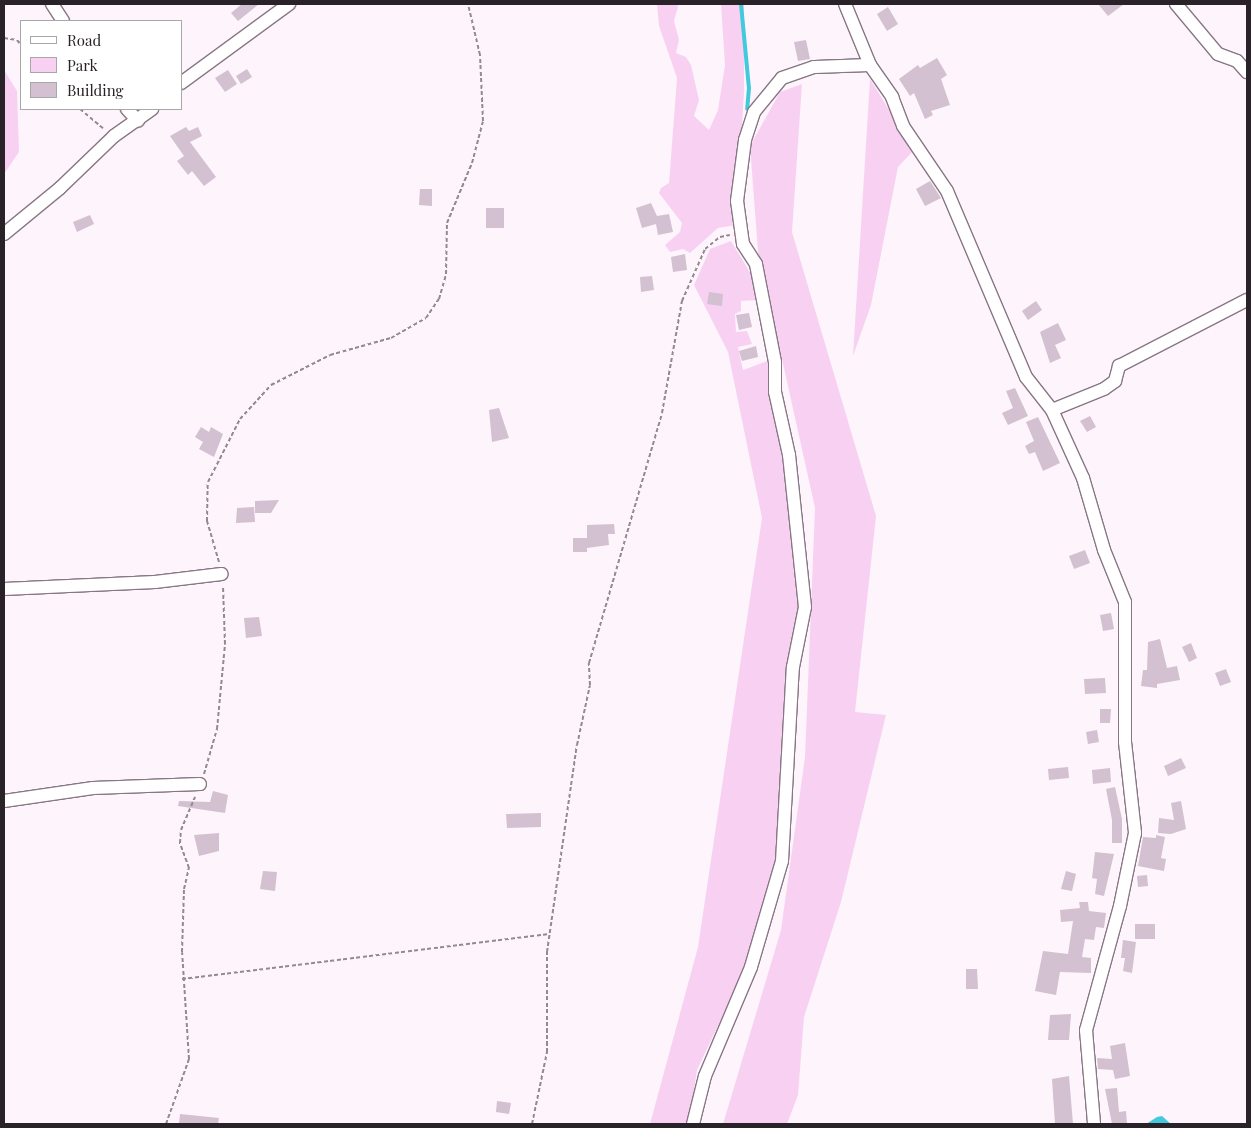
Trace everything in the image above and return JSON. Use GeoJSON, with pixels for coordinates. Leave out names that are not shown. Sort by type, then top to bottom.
{"type":"FeatureCollection","features":[{"type":"Feature","properties":{"kind":"street"},"geometry":{"type":"LineString","coordinates":[[52,4],[62,20]]}},
{"type":"Feature","properties":{"kind":"street"},"geometry":{"type":"LineString","coordinates":[[182,82],[289,4]]}},
{"type":"Feature","properties":{"kind":"street"},"geometry":{"type":"LineString","coordinates":[[845,4],[870,65],[892,97],[903,126],[948,191],[1026,377],[1052,410],[1082,478],[1104,550],[1125,602],[1125,742],[1135,833],[1120,906],[1086,1030],[1094,1124]]}},
{"type":"Feature","properties":{"kind":"street"},"geometry":{"type":"LineString","coordinates":[[1176,4],[1218,54],[1238,61],[1247,72]]}},
{"type":"Feature","properties":{"kind":"street"},"geometry":{"type":"LineString","coordinates":[[693,1124],[705,1076],[751,967],[782,861],[793,667],[805,607],[789,455],[775,392],[775,362],[756,264],[743,244],[737,201],[745,140],[754,112],[782,78],[814,67],[870,65]]}},
{"type":"Feature","properties":{"kind":"street"},"geometry":{"type":"LineString","coordinates":[[128,110],[138,121]]}},
{"type":"Feature","properties":{"kind":"street"},"geometry":{"type":"LineString","coordinates":[[4,234],[60,188],[114,136],[138,121],[151,110]]}},
{"type":"Feature","properties":{"kind":"street"},"geometry":{"type":"LineString","coordinates":[[1052,410],[1104,389],[1115,381],[1119,366],[1247,300]]}},
{"type":"Feature","properties":{"kind":"street"},"geometry":{"type":"LineString","coordinates":[[4,589],[155,582],[222,574]]}},
{"type":"Feature","properties":{"kind":"street"},"geometry":{"type":"LineString","coordinates":[[4,801],[94,788],[200,784]]}},
{"type":"Feature","properties":{"kind":"path"},"geometry":{"type":"LineString","coordinates":[[166,1124],[189,1059],[182,979],[184,889],[189,868],[180,844],[181,830],[200,784],[218,730],[225,644],[222,574],[207,521],[208,482],[240,419],[271,385],[330,355],[391,338],[426,318],[439,299],[446,274],[447,222],[472,163],[483,121],[480,55],[468,4]]}},
{"type":"Feature","properties":{"kind":"path"},"geometry":{"type":"LineString","coordinates":[[4,38],[17,40],[20,44]]}},
{"type":"Feature","properties":{"kind":"path"},"geometry":{"type":"LineString","coordinates":[[81,110],[114,136]]}},
{"type":"Feature","properties":{"kind":"path"},"geometry":{"type":"LineString","coordinates":[[532,1124],[547,1052],[546,977],[550,934],[577,745],[590,685],[589,663],[662,413],[682,301],[710,243],[720,237],[742,234]]}},
{"type":"Feature","properties":{"kind":"path"},"geometry":{"type":"LineString","coordinates":[[182,979],[550,934]]}},
{"type":"Feature","properties":{"kind":"green space"},"geometry":{"type":"Polygon","coordinates":[[[657,4],[677,4],[678,7],[674,21],[679,40],[676,53],[686,57],[691,65],[699,100],[694,116],[709,130],[718,110],[725,65],[721,4],[744,4],[744,92],[736,225],[718,228],[690,253],[683,249],[670,252],[665,245],[680,232],[682,223],[659,193],[661,188],[669,183],[677,78],[659,26],[657,4]]]}},
{"type":"Feature","properties":{"kind":"green space"},"geometry":{"type":"Polygon","coordinates":[[[4,70],[17,91],[19,152],[4,174],[4,70]]]}},
{"type":"Feature","properties":{"kind":"green space"},"geometry":{"type":"Polygon","coordinates":[[[870,79],[914,150],[898,167],[871,305],[853,356],[870,79]]]}},
{"type":"Feature","properties":{"kind":"green space"},"geometry":{"type":"Polygon","coordinates":[[[802,84],[792,232],[876,516],[855,712],[886,715],[841,902],[804,1017],[798,1095],[787,1124],[723,1124],[781,930],[805,757],[815,508],[758,251],[750,146],[780,92],[802,84]]]}},
{"type":"Feature","properties":{"kind":"green space"},"geometry":{"type":"Polygon","coordinates":[[[731,241],[754,279],[758,300],[741,301],[741,311],[735,314],[736,332],[747,331],[752,344],[738,347],[743,370],[770,360],[800,603],[786,666],[776,862],[746,967],[697,1070],[689,1124],[650,1124],[698,947],[762,518],[728,352],[694,285],[710,249],[731,241]]]}},
{"type":"Feature","properties":{"kind":"water"},"geometry":{"type":"Polygon","coordinates":[[[1162,1116],[1171,1124],[1146,1124],[1157,1117],[1162,1116]]]}},
{"type":"Feature","properties":{"kind":"building"},"geometry":{"type":"Polygon","coordinates":[[[242,4],[259,4],[238,21],[231,13],[242,4]]]}},
{"type":"Feature","properties":{"kind":"building"},"geometry":{"type":"Polygon","coordinates":[[[1098,4],[1124,4],[1108,16],[1098,4]]]}},
{"type":"Feature","properties":{"kind":"building"},"geometry":{"type":"Polygon","coordinates":[[[888,7],[898,24],[887,31],[877,14],[888,7]]]}},
{"type":"Feature","properties":{"kind":"building"},"geometry":{"type":"Polygon","coordinates":[[[806,40],[810,59],[798,61],[794,42],[806,40]]]}},
{"type":"Feature","properties":{"kind":"building"},"geometry":{"type":"Polygon","coordinates":[[[937,58],[947,75],[941,79],[950,105],[931,111],[933,115],[925,119],[914,93],[910,96],[899,79],[918,65],[920,68],[937,58]]]}},
{"type":"Feature","properties":{"kind":"building"},"geometry":{"type":"Polygon","coordinates":[[[247,69],[252,77],[241,84],[236,76],[247,69]]]}},
{"type":"Feature","properties":{"kind":"building"},"geometry":{"type":"Polygon","coordinates":[[[228,70],[237,84],[225,92],[215,78],[228,70]]]}},
{"type":"Feature","properties":{"kind":"building"},"geometry":{"type":"Polygon","coordinates":[[[186,127],[189,131],[198,127],[202,136],[190,142],[216,177],[204,186],[192,171],[188,175],[177,161],[184,156],[170,136],[186,127]]]}},
{"type":"Feature","properties":{"kind":"building"},"geometry":{"type":"Polygon","coordinates":[[[930,181],[941,198],[925,206],[916,189],[930,181]]]}},
{"type":"Feature","properties":{"kind":"building"},"geometry":{"type":"Polygon","coordinates":[[[420,189],[432,189],[432,206],[419,205],[420,189]]]}},
{"type":"Feature","properties":{"kind":"building"},"geometry":{"type":"Polygon","coordinates":[[[651,203],[657,216],[669,214],[673,232],[658,235],[656,224],[642,228],[636,208],[651,203]]]}},
{"type":"Feature","properties":{"kind":"building"},"geometry":{"type":"Polygon","coordinates":[[[486,208],[504,208],[504,228],[486,228],[486,208]]]}},
{"type":"Feature","properties":{"kind":"building"},"geometry":{"type":"Polygon","coordinates":[[[90,215],[94,224],[77,232],[73,222],[90,215]]]}},
{"type":"Feature","properties":{"kind":"building"},"geometry":{"type":"Polygon","coordinates":[[[685,254],[687,270],[673,272],[671,257],[685,254]]]}},
{"type":"Feature","properties":{"kind":"building"},"geometry":{"type":"Polygon","coordinates":[[[652,276],[654,290],[641,292],[640,277],[652,276]]]}},
{"type":"Feature","properties":{"kind":"building"},"geometry":{"type":"Polygon","coordinates":[[[709,292],[723,294],[722,306],[707,304],[709,292]]]}},
{"type":"Feature","properties":{"kind":"building"},"geometry":{"type":"Polygon","coordinates":[[[1036,301],[1042,310],[1028,320],[1022,311],[1036,301]]]}},
{"type":"Feature","properties":{"kind":"building"},"geometry":{"type":"Polygon","coordinates":[[[749,313],[752,327],[739,330],[736,315],[749,313]]]}},
{"type":"Feature","properties":{"kind":"building"},"geometry":{"type":"Polygon","coordinates":[[[1058,323],[1066,340],[1055,345],[1061,358],[1050,363],[1040,332],[1058,323]]]}},
{"type":"Feature","properties":{"kind":"building"},"geometry":{"type":"Polygon","coordinates":[[[756,346],[758,357],[742,361],[739,351],[756,346]]]}},
{"type":"Feature","properties":{"kind":"building"},"geometry":{"type":"Polygon","coordinates":[[[1015,388],[1028,416],[1008,425],[1002,413],[1013,408],[1006,391],[1015,388]]]}},
{"type":"Feature","properties":{"kind":"building"},"geometry":{"type":"Polygon","coordinates":[[[499,408],[509,438],[492,442],[489,410],[499,408]]]}},
{"type":"Feature","properties":{"kind":"building"},"geometry":{"type":"Polygon","coordinates":[[[1090,416],[1096,427],[1087,432],[1080,421],[1090,416]]]}},
{"type":"Feature","properties":{"kind":"building"},"geometry":{"type":"Polygon","coordinates":[[[1038,417],[1060,463],[1043,471],[1035,452],[1029,454],[1025,446],[1034,441],[1026,422],[1038,417]]]}},
{"type":"Feature","properties":{"kind":"building"},"geometry":{"type":"Polygon","coordinates":[[[201,427],[209,432],[211,427],[223,434],[214,457],[199,449],[203,442],[195,437],[201,427]]]}},
{"type":"Feature","properties":{"kind":"building"},"geometry":{"type":"Polygon","coordinates":[[[279,500],[271,513],[255,513],[255,501],[279,500]]]}},
{"type":"Feature","properties":{"kind":"building"},"geometry":{"type":"Polygon","coordinates":[[[254,507],[255,522],[236,523],[237,508],[254,507]]]}},
{"type":"Feature","properties":{"kind":"building"},"geometry":{"type":"Polygon","coordinates":[[[614,524],[615,534],[608,534],[609,545],[587,548],[587,552],[573,552],[573,538],[587,538],[587,525],[614,524]]]}},
{"type":"Feature","properties":{"kind":"building"},"geometry":{"type":"Polygon","coordinates":[[[1085,550],[1090,563],[1074,569],[1069,556],[1085,550]]]}},
{"type":"Feature","properties":{"kind":"building"},"geometry":{"type":"Polygon","coordinates":[[[1111,613],[1114,629],[1103,631],[1100,615],[1111,613]]]}},
{"type":"Feature","properties":{"kind":"building"},"geometry":{"type":"Polygon","coordinates":[[[259,617],[262,636],[246,638],[244,618],[259,617]]]}},
{"type":"Feature","properties":{"kind":"building"},"geometry":{"type":"Polygon","coordinates":[[[1160,639],[1167,668],[1177,666],[1180,680],[1157,684],[1157,688],[1141,686],[1143,670],[1147,670],[1148,642],[1160,639]]]}},
{"type":"Feature","properties":{"kind":"building"},"geometry":{"type":"Polygon","coordinates":[[[1191,643],[1197,658],[1189,662],[1182,647],[1191,643]]]}},
{"type":"Feature","properties":{"kind":"building"},"geometry":{"type":"Polygon","coordinates":[[[1226,669],[1231,682],[1220,686],[1215,673],[1226,669]]]}},
{"type":"Feature","properties":{"kind":"building"},"geometry":{"type":"Polygon","coordinates":[[[1105,678],[1106,693],[1085,694],[1084,679],[1105,678]]]}},
{"type":"Feature","properties":{"kind":"building"},"geometry":{"type":"Polygon","coordinates":[[[1100,709],[1111,709],[1110,723],[1100,723],[1100,709]]]}},
{"type":"Feature","properties":{"kind":"building"},"geometry":{"type":"Polygon","coordinates":[[[1097,730],[1099,742],[1088,744],[1086,732],[1097,730]]]}},
{"type":"Feature","properties":{"kind":"building"},"geometry":{"type":"Polygon","coordinates":[[[1181,758],[1186,768],[1168,776],[1164,766],[1181,758]]]}},
{"type":"Feature","properties":{"kind":"building"},"geometry":{"type":"Polygon","coordinates":[[[1068,767],[1069,778],[1049,780],[1048,769],[1068,767]]]}},
{"type":"Feature","properties":{"kind":"building"},"geometry":{"type":"Polygon","coordinates":[[[1110,768],[1111,782],[1093,784],[1092,770],[1110,768]]]}},
{"type":"Feature","properties":{"kind":"building"},"geometry":{"type":"Polygon","coordinates":[[[1115,787],[1122,819],[1122,843],[1112,843],[1112,820],[1106,789],[1115,787]]]}},
{"type":"Feature","properties":{"kind":"building"},"geometry":{"type":"Polygon","coordinates":[[[213,791],[228,795],[225,813],[178,806],[179,801],[210,802],[213,791]]]}},
{"type":"Feature","properties":{"kind":"building"},"geometry":{"type":"Polygon","coordinates":[[[1181,801],[1186,829],[1171,834],[1158,833],[1159,818],[1174,820],[1171,803],[1181,801]]]}},
{"type":"Feature","properties":{"kind":"building"},"geometry":{"type":"Polygon","coordinates":[[[541,813],[541,827],[507,828],[506,814],[541,813]]]}},
{"type":"Feature","properties":{"kind":"building"},"geometry":{"type":"Polygon","coordinates":[[[219,833],[219,851],[199,856],[194,835],[219,833]]]}},
{"type":"Feature","properties":{"kind":"building"},"geometry":{"type":"Polygon","coordinates":[[[1156,835],[1165,837],[1161,858],[1166,859],[1164,871],[1138,866],[1143,837],[1156,838],[1156,835]]]}},
{"type":"Feature","properties":{"kind":"building"},"geometry":{"type":"Polygon","coordinates":[[[1095,852],[1114,854],[1104,896],[1095,894],[1097,879],[1092,878],[1095,852]]]}},
{"type":"Feature","properties":{"kind":"building"},"geometry":{"type":"Polygon","coordinates":[[[263,871],[277,872],[275,891],[260,889],[263,871]]]}},
{"type":"Feature","properties":{"kind":"building"},"geometry":{"type":"Polygon","coordinates":[[[1066,871],[1076,874],[1072,891],[1061,889],[1066,871]]]}},
{"type":"Feature","properties":{"kind":"building"},"geometry":{"type":"Polygon","coordinates":[[[1147,875],[1148,886],[1138,887],[1137,876],[1147,875]]]}},
{"type":"Feature","properties":{"kind":"building"},"geometry":{"type":"Polygon","coordinates":[[[1079,902],[1088,902],[1089,911],[1106,913],[1104,928],[1096,927],[1094,940],[1085,939],[1082,957],[1091,958],[1091,973],[1060,972],[1056,995],[1035,991],[1043,951],[1068,954],[1073,921],[1061,922],[1060,910],[1080,908],[1079,902]]]}},
{"type":"Feature","properties":{"kind":"building"},"geometry":{"type":"Polygon","coordinates":[[[1135,924],[1155,924],[1155,939],[1135,939],[1135,924]]]}},
{"type":"Feature","properties":{"kind":"building"},"geometry":{"type":"Polygon","coordinates":[[[1123,940],[1136,942],[1132,973],[1123,971],[1125,958],[1121,958],[1123,940]]]}},
{"type":"Feature","properties":{"kind":"building"},"geometry":{"type":"Polygon","coordinates":[[[966,969],[977,969],[978,989],[966,989],[966,969]]]}},
{"type":"Feature","properties":{"kind":"building"},"geometry":{"type":"Polygon","coordinates":[[[1071,1014],[1069,1040],[1048,1040],[1050,1015],[1071,1014]]]}},
{"type":"Feature","properties":{"kind":"building"},"geometry":{"type":"Polygon","coordinates":[[[1125,1043],[1130,1076],[1115,1079],[1113,1070],[1098,1069],[1097,1058],[1112,1059],[1110,1046],[1125,1043]]]}},
{"type":"Feature","properties":{"kind":"building"},"geometry":{"type":"Polygon","coordinates":[[[1069,1076],[1073,1124],[1055,1124],[1052,1079],[1069,1076]]]}},
{"type":"Feature","properties":{"kind":"building"},"geometry":{"type":"Polygon","coordinates":[[[1117,1088],[1119,1112],[1126,1111],[1127,1124],[1112,1124],[1105,1089],[1117,1088]]]}},
{"type":"Feature","properties":{"kind":"building"},"geometry":{"type":"Polygon","coordinates":[[[497,1101],[511,1103],[509,1114],[496,1112],[497,1101]]]}},
{"type":"Feature","properties":{"kind":"building"},"geometry":{"type":"Polygon","coordinates":[[[180,1114],[219,1118],[218,1124],[179,1124],[180,1114]]]}},
{"type":"Feature","properties":{"kind":"waterway"},"geometry":{"type":"LineString","coordinates":[[741,4],[749,88],[747,109]]}}]}
